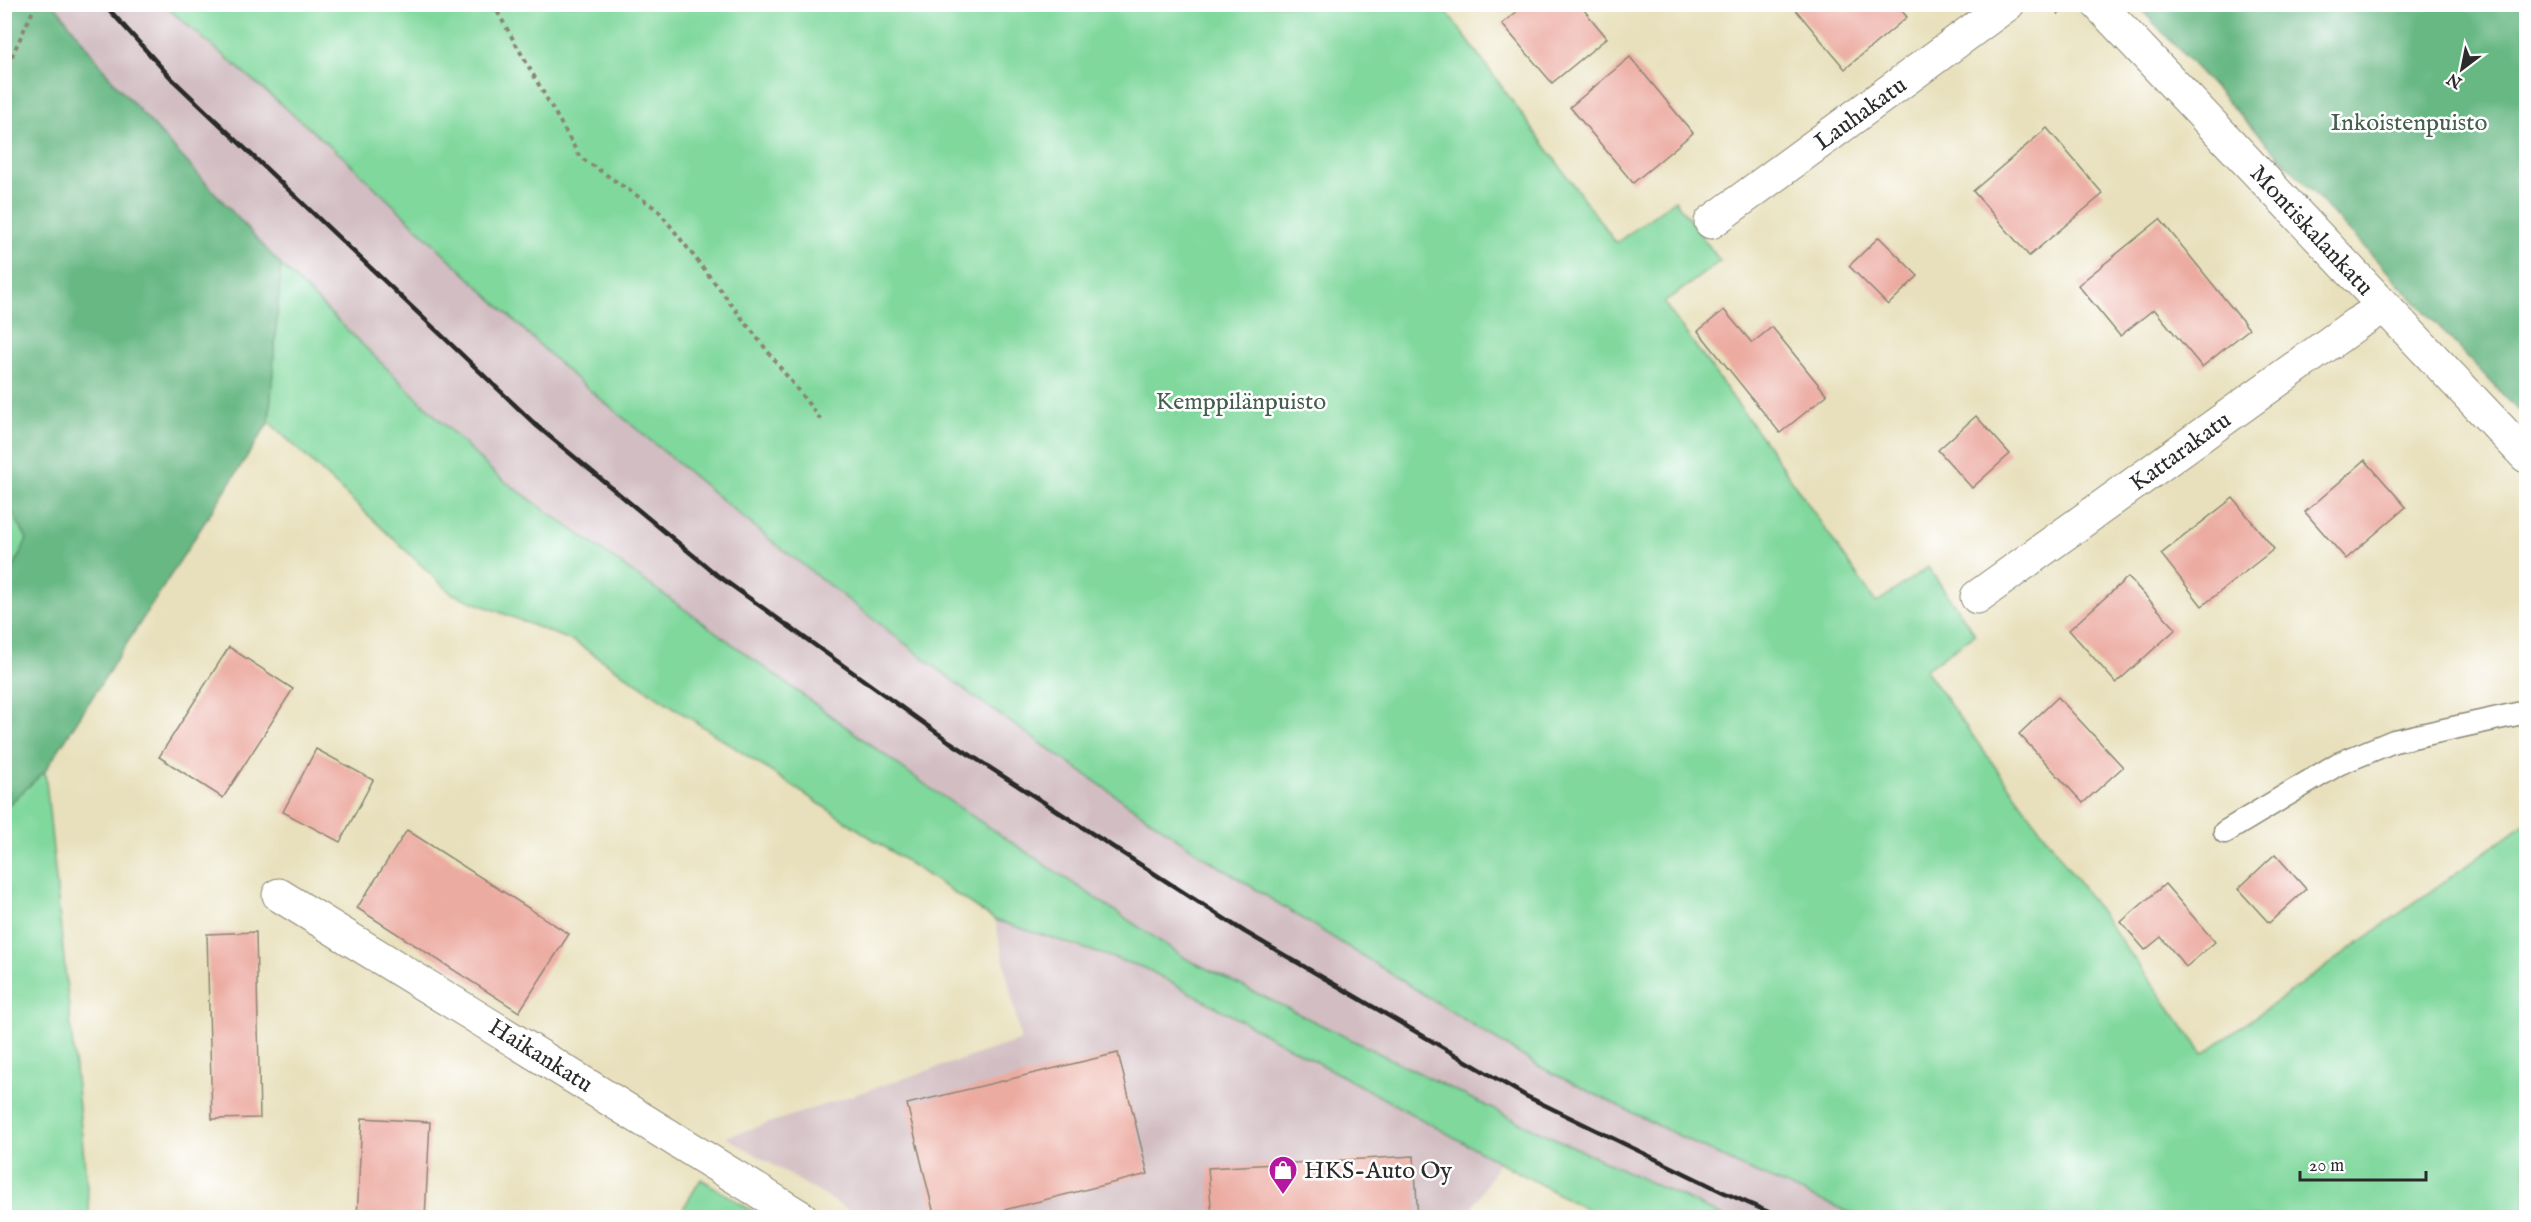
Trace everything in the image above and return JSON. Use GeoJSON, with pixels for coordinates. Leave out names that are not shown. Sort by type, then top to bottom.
{"type":"FeatureCollection","features":[{"type":"Feature","properties":{"kind":"street","name":"Lauhakatu"},"geometry":{"type":"LineString","coordinates":[[1711,222],[2008,4]]}},
{"type":"Feature","properties":{"kind":"street","name":"Montiskalankatu"},"geometry":{"type":"LineString","coordinates":[[2098,4],[2526,456]]}},
{"type":"Feature","properties":{"kind":"street","name":"Kattarakatu"},"geometry":{"type":"LineString","coordinates":[[1977,597],[2356,324],[2384,307]]}},
{"type":"Feature","properties":{"kind":"street","name":"Haikankatu"},"geometry":{"type":"LineString","coordinates":[[279,895],[802,1218]]}},
{"type":"Feature","properties":{"kind":"lane"},"geometry":{"type":"LineString","coordinates":[[2225,832],[2338,764],[2394,741],[2526,711]]}},
{"type":"Feature","properties":{"kind":"path"},"geometry":{"type":"LineString","coordinates":[[4,73],[36,4]]}},
{"type":"Feature","properties":{"kind":"path"},"geometry":{"type":"LineString","coordinates":[[493,4],[580,157],[658,210],[821,420]]}},
{"type":"Feature","properties":{"kind":"shaded area"},"geometry":{"type":"Polygon","coordinates":[[[55,5],[164,5],[973,696],[1201,855],[1540,1067],[1742,1167],[1860,1217],[1725,1217],[1517,1121],[1188,959],[930,788],[496,475],[281,265],[111,79],[55,5]]]}},
{"type":"Feature","properties":{"kind":"shaded area"},"geometry":{"type":"Polygon","coordinates":[[[995,920],[1144,968],[1499,1162],[1469,1215],[862,1218],[726,1137],[1021,1040],[995,920]]]}},
{"type":"Feature","properties":{"kind":"green space"},"geometry":{"type":"Polygon","coordinates":[[[5,4],[55,5],[111,79],[281,265],[269,422],[45,771],[5,808],[5,586],[27,539],[4,497],[5,4]]]}},
{"type":"Feature","properties":{"kind":"green space","name":"Kemppilänpuisto"},"geometry":{"type":"Polygon","coordinates":[[[164,5],[1442,5],[1616,243],[1675,200],[1720,261],[1664,303],[1773,453],[1876,603],[1928,567],[1975,634],[1925,670],[2203,1054],[2526,823],[2526,1217],[1860,1217],[1742,1167],[1540,1067],[1201,855],[973,696],[769,539],[568,372],[342,156],[164,5]]]}},
{"type":"Feature","properties":{"kind":"green space","name":"Inkoistenpuisto"},"geometry":{"type":"Polygon","coordinates":[[[2137,5],[2526,5],[2526,419],[2137,5]]]}},
{"type":"Feature","properties":{"kind":"green space"},"geometry":{"type":"Polygon","coordinates":[[[281,265],[496,475],[930,788],[1187,959],[1517,1121],[1725,1217],[1607,1217],[1589,1211],[1145,968],[995,920],[575,642],[451,593],[269,422],[281,265]]]}},
{"type":"Feature","properties":{"kind":"green space"},"geometry":{"type":"Polygon","coordinates":[[[5,497],[27,539],[5,586],[5,497]]]}},
{"type":"Feature","properties":{"kind":"green space"},"geometry":{"type":"Polygon","coordinates":[[[45,771],[90,1217],[5,1217],[5,808],[45,771]]]}},
{"type":"Feature","properties":{"kind":"green space"},"geometry":{"type":"Polygon","coordinates":[[[701,1179],[762,1217],[678,1217],[701,1179]]]}},
{"type":"Feature","properties":{"kind":"building"},"geometry":{"type":"Polygon","coordinates":[[[1526,4],[1579,4],[1607,38],[1552,83],[1502,24],[1526,4]]]}},
{"type":"Feature","properties":{"kind":"building"},"geometry":{"type":"Polygon","coordinates":[[[1791,4],[1896,4],[1907,17],[1845,69],[1791,4]]]}},
{"type":"Feature","properties":{"kind":"building"},"geometry":{"type":"Polygon","coordinates":[[[1630,57],[1693,133],[1633,183],[1570,107],[1630,57]]]}},
{"type":"Feature","properties":{"kind":"building"},"geometry":{"type":"Polygon","coordinates":[[[2047,128],[2103,194],[2029,256],[1973,191],[2047,128]]]}},
{"type":"Feature","properties":{"kind":"building"},"geometry":{"type":"Polygon","coordinates":[[[2160,219],[2249,329],[2202,367],[2154,309],[2120,336],[2078,285],[2160,219]]]}},
{"type":"Feature","properties":{"kind":"building"},"geometry":{"type":"Polygon","coordinates":[[[1879,237],[1918,276],[1888,305],[1849,266],[1879,237]]]}},
{"type":"Feature","properties":{"kind":"building"},"geometry":{"type":"Polygon","coordinates":[[[1724,310],[1752,343],[1772,327],[1827,395],[1780,433],[1698,331],[1724,310]]]}},
{"type":"Feature","properties":{"kind":"building"},"geometry":{"type":"Polygon","coordinates":[[[1976,416],[2010,454],[1972,488],[1938,450],[1976,416]]]}},
{"type":"Feature","properties":{"kind":"building"},"geometry":{"type":"Polygon","coordinates":[[[2365,460],[2406,507],[2346,559],[2305,512],[2365,460]]]}},
{"type":"Feature","properties":{"kind":"building"},"geometry":{"type":"Polygon","coordinates":[[[2233,498],[2274,549],[2202,606],[2161,554],[2233,498]]]}},
{"type":"Feature","properties":{"kind":"building"},"geometry":{"type":"Polygon","coordinates":[[[2128,577],[2176,629],[2116,683],[2069,630],[2128,577]]]}},
{"type":"Feature","properties":{"kind":"building"},"geometry":{"type":"Polygon","coordinates":[[[229,647],[293,689],[223,798],[159,757],[229,647]]]}},
{"type":"Feature","properties":{"kind":"building"},"geometry":{"type":"Polygon","coordinates":[[[2058,697],[2123,767],[2083,803],[2019,734],[2058,697]]]}},
{"type":"Feature","properties":{"kind":"building"},"geometry":{"type":"Polygon","coordinates":[[[316,749],[373,780],[340,842],[283,812],[316,749]]]}},
{"type":"Feature","properties":{"kind":"building"},"geometry":{"type":"Polygon","coordinates":[[[407,830],[569,934],[519,1012],[357,908],[407,830]]]}},
{"type":"Feature","properties":{"kind":"building"},"geometry":{"type":"Polygon","coordinates":[[[2275,854],[2306,889],[2269,923],[2238,889],[2275,854]]]}},
{"type":"Feature","properties":{"kind":"building"},"geometry":{"type":"Polygon","coordinates":[[[2165,884],[2215,942],[2186,967],[2161,937],[2145,950],[2121,922],[2165,884]]]}},
{"type":"Feature","properties":{"kind":"building"},"geometry":{"type":"Polygon","coordinates":[[[256,932],[260,1118],[212,1119],[207,934],[256,932]]]}},
{"type":"Feature","properties":{"kind":"building"},"geometry":{"type":"Polygon","coordinates":[[[1118,1053],[1148,1174],[972,1218],[935,1218],[907,1104],[1118,1053]]]}},
{"type":"Feature","properties":{"kind":"building"},"geometry":{"type":"Polygon","coordinates":[[[362,1118],[430,1122],[425,1218],[357,1218],[362,1118]]]}},
{"type":"Feature","properties":{"kind":"building"},"geometry":{"type":"Polygon","coordinates":[[[1414,1156],[1418,1218],[1212,1218],[1208,1168],[1414,1156]]]}},
{"type":"Feature","properties":{"kind":"railway"},"geometry":{"type":"LineString","coordinates":[[104,4],[172,79],[537,426],[717,575],[950,742],[1245,932],[1526,1096],[1723,1192],[1782,1218]]}},
{"type":"Feature","properties":{"kind":"place","name":"HKS-Auto Oy"},"geometry":{"type":"Point","coordinates":[1283,1196]}}]}
